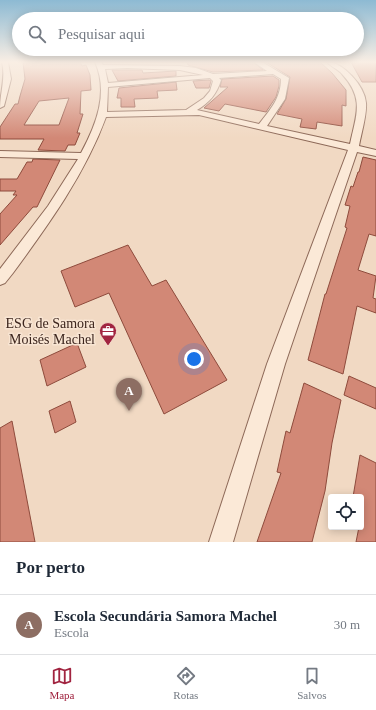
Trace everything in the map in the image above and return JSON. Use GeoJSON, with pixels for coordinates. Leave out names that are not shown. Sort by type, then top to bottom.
{"type":"FeatureCollection","features":[{"type":"Feature","properties":{"kind":"street"},"geometry":{"type":"LineString","coordinates":[[0,279],[56,204],[84,156],[103,114],[105,87]]}},
{"type":"Feature","properties":{"kind":"street"},"geometry":{"type":"LineString","coordinates":[[188,112],[202,104],[216,90],[216,87]]}},
{"type":"Feature","properties":{"kind":"street"},"geometry":{"type":"LineString","coordinates":[[260,128],[278,105],[286,87]]}},
{"type":"Feature","properties":{"kind":"street"},"geometry":{"type":"LineString","coordinates":[[221,542],[276,364],[354,148],[362,102],[356,87]]}},
{"type":"Feature","properties":{"kind":"street"},"geometry":{"type":"LineString","coordinates":[[0,106],[3,90]]}},
{"type":"Feature","properties":{"kind":"street"},"geometry":{"type":"LineString","coordinates":[[103,114],[188,112],[376,153]]}},
{"type":"Feature","properties":{"kind":"street"},"geometry":{"type":"LineString","coordinates":[[0,154],[84,156]]}},
{"type":"Feature","properties":{"kind":"building"},"geometry":{"type":"Polygon","coordinates":[[[23,87],[91,87],[91,90],[81,91],[80,114],[83,114],[77,133],[80,133],[75,145],[68,145],[65,151],[38,150],[44,139],[0,139],[0,127],[15,104],[18,104],[23,87]],[[69,98],[39,101],[24,125],[59,125],[69,98]]]}},
{"type":"Feature","properties":{"kind":"building"},"geometry":{"type":"Polygon","coordinates":[[[177,87],[177,90],[157,91],[158,98],[134,99],[135,107],[121,107],[121,98],[117,98],[119,88],[177,87]]]}},
{"type":"Feature","properties":{"kind":"building"},"geometry":{"type":"Polygon","coordinates":[[[228,87],[279,87],[276,97],[266,112],[225,104],[219,111],[204,108],[228,87]]]}},
{"type":"Feature","properties":{"kind":"building"},"geometry":{"type":"Polygon","coordinates":[[[288,87],[344,87],[346,90],[346,106],[342,105],[342,126],[317,122],[316,129],[300,127],[302,119],[277,114],[286,99],[288,87]]]}},
{"type":"Feature","properties":{"kind":"building"},"geometry":{"type":"Polygon","coordinates":[[[363,157],[376,160],[376,236],[369,234],[358,270],[376,276],[373,298],[376,299],[376,313],[357,306],[343,374],[308,360],[325,294],[347,228],[345,227],[350,206],[345,205],[351,186],[353,187],[359,172],[363,157]]]}},
{"type":"Feature","properties":{"kind":"building"},"geometry":{"type":"Polygon","coordinates":[[[33,159],[60,160],[37,207],[33,207],[0,245],[0,214],[17,195],[13,195],[16,191],[0,191],[0,179],[17,179],[27,162],[32,162],[33,159]]]}},
{"type":"Feature","properties":{"kind":"building"},"geometry":{"type":"Polygon","coordinates":[[[128,245],[152,286],[166,280],[227,380],[164,414],[109,293],[75,307],[61,271],[128,245]]]}},
{"type":"Feature","properties":{"kind":"building"},"geometry":{"type":"Polygon","coordinates":[[[77,343],[86,367],[47,386],[40,360],[77,343]]]}},
{"type":"Feature","properties":{"kind":"building"},"geometry":{"type":"Polygon","coordinates":[[[349,376],[376,388],[376,409],[344,395],[349,376]]]}},
{"type":"Feature","properties":{"kind":"building"},"geometry":{"type":"Polygon","coordinates":[[[304,383],[341,400],[332,443],[325,491],[312,542],[257,542],[281,473],[277,472],[286,431],[290,433],[304,383]]]}},
{"type":"Feature","properties":{"kind":"building"},"geometry":{"type":"Polygon","coordinates":[[[70,401],[76,422],[55,433],[49,411],[70,401]]]}},
{"type":"Feature","properties":{"kind":"building"},"geometry":{"type":"Polygon","coordinates":[[[12,421],[35,542],[0,542],[0,428],[12,421]]]}},
{"type":"Feature","properties":{"kind":"building"},"geometry":{"type":"Polygon","coordinates":[[[360,455],[376,463],[376,542],[356,542],[358,530],[364,530],[364,494],[354,494],[360,455]]]}},
{"type":"Feature","properties":{"kind":"place","name":"ESG de Samora Moisés Machel"},"geometry":{"type":"Point","coordinates":[108,346]}},
{"type":"Feature","properties":{"kind":"place","name":"Escola Secundária Samora Machel"},"geometry":{"type":"Point","coordinates":[129,411]}}]}
